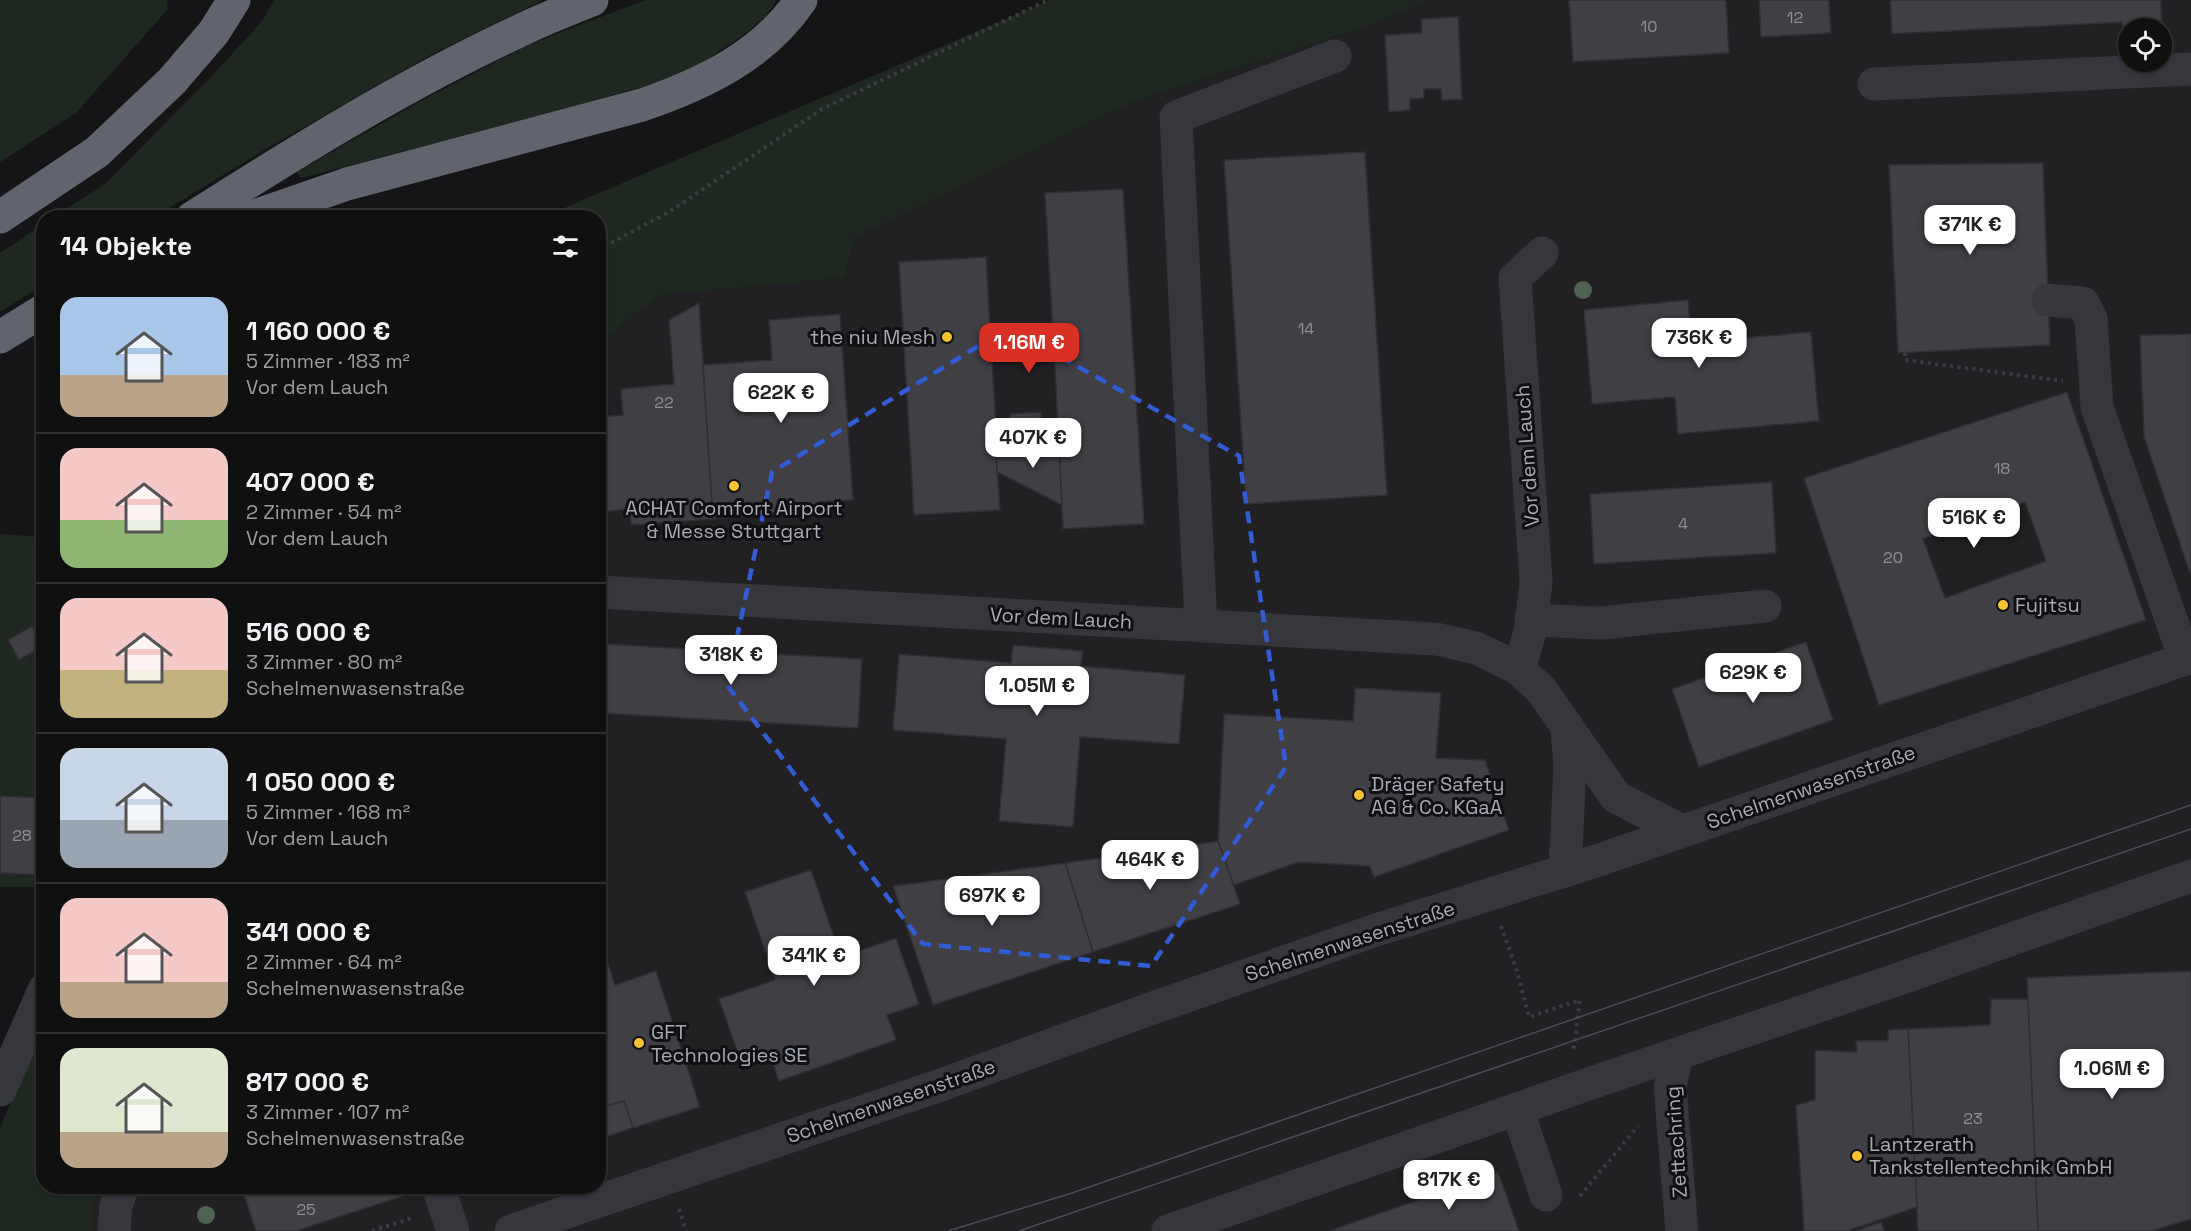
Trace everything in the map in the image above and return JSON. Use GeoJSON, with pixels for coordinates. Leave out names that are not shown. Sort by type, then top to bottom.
{"type":"FeatureCollection","features":[{"type":"Feature","properties":{"kind":"highway"},"geometry":{"type":"LineString","coordinates":[[3,213],[97,152],[172,81],[214,32],[234,0]]}},
{"type":"Feature","properties":{"kind":"highway"},"geometry":{"type":"LineString","coordinates":[[205,210],[278,163],[416,83],[518,31],[592,0]]}},
{"type":"Feature","properties":{"kind":"highway"},"geometry":{"type":"LineString","coordinates":[[272,210],[347,184],[642,105],[683,91],[728,69],[766,40],[801,0]]}},
{"type":"Feature","properties":{"kind":"highway"},"geometry":{"type":"LineString","coordinates":[[0,337],[36,315]]}},
{"type":"Feature","properties":{"kind":"street"},"geometry":{"type":"LineString","coordinates":[[1201,625],[1176,117],[1335,56]]}},
{"type":"Feature","properties":{"kind":"street"},"geometry":{"type":"LineString","coordinates":[[1874,84],[2191,69]]}},
{"type":"Feature","properties":{"kind":"street","name":"Vor dem Lauch"},"geometry":{"type":"LineString","coordinates":[[1519,669],[1531,621],[1536,582],[1515,278],[1542,253]]}},
{"type":"Feature","properties":{"kind":"street"},"geometry":{"type":"LineString","coordinates":[[2048,300],[2083,303],[2091,319],[2097,407],[2188,658]]}},
{"type":"Feature","properties":{"kind":"street","name":"Vor dem Lauch"},"geometry":{"type":"LineString","coordinates":[[606,592],[1436,639],[1476,648],[1519,669],[1542,691],[1616,797],[1682,831]]}},
{"type":"Feature","properties":{"kind":"street"},"geometry":{"type":"LineString","coordinates":[[1531,621],[1601,623],[1765,606]]}},
{"type":"Feature","properties":{"kind":"street","name":"Schelmenwasenstraße"},"geometry":{"type":"LineString","coordinates":[[511,1231],[938,1086],[1149,1009],[1346,941],[1565,871],[2188,658]]}},
{"type":"Feature","properties":{"kind":"street","name":"Vor dem Lauch"},"geometry":{"type":"LineString","coordinates":[[1565,871],[1570,767],[1567,729]]}},
{"type":"Feature","properties":{"kind":"street"},"geometry":{"type":"LineString","coordinates":[[1168,1231],[1230,1221],[1517,1109],[1896,980],[2191,876]]}},
{"type":"Feature","properties":{"kind":"street"},"geometry":{"type":"LineString","coordinates":[[0,1090],[36,1008]]}},
{"type":"Feature","properties":{"kind":"street","name":"Zettachring"},"geometry":{"type":"LineString","coordinates":[[1677,1054],[1670,1087],[1682,1231]]}},
{"type":"Feature","properties":{"kind":"street"},"geometry":{"type":"LineString","coordinates":[[1517,1109],[1546,1195]]}},
{"type":"Feature","properties":{"kind":"street"},"geometry":{"type":"LineString","coordinates":[[114,1231],[116,1205],[120,1194]]}},
{"type":"Feature","properties":{"kind":"path"},"geometry":{"type":"LineString","coordinates":[[606,246],[669,212],[822,110],[1048,0]]}},
{"type":"Feature","properties":{"kind":"path"},"geometry":{"type":"LineString","coordinates":[[1905,353],[1905,360],[2096,385]]}},
{"type":"Feature","properties":{"kind":"path"},"geometry":{"type":"LineString","coordinates":[[1490,895],[1516,968],[1530,1017],[1580,1000],[1573,1060],[1594,1053],[1600,1080]]}},
{"type":"Feature","properties":{"kind":"path"},"geometry":{"type":"LineString","coordinates":[[1579,1198],[1670,1087]]}},
{"type":"Feature","properties":{"kind":"path"},"geometry":{"type":"LineString","coordinates":[[372,1231],[445,1208]]}},
{"type":"Feature","properties":{"kind":"highlighted area"},"geometry":{"type":"Polygon","coordinates":[[[1008,328],[1239,456],[1286,767],[1151,966],[923,944],[727,685],[772,472],[1008,328]]]}},
{"type":"Feature","properties":{"kind":"shaded area"},"geometry":{"type":"Polygon","coordinates":[[[0,0],[167,0],[168,9],[76,113],[0,162],[0,0]]]}},
{"type":"Feature","properties":{"kind":"shaded area"},"geometry":{"type":"Polygon","coordinates":[[[274,0],[543,0],[427,57],[266,149],[166,210],[65,210],[105,184],[210,78],[263,20],[274,0]]]}},
{"type":"Feature","properties":{"kind":"shaded area"},"geometry":{"type":"Polygon","coordinates":[[[645,0],[777,0],[765,17],[745,34],[693,69],[645,86],[513,124],[300,178],[297,172],[428,97],[528,45],[645,0]]]}},
{"type":"Feature","properties":{"kind":"shaded area"},"geometry":{"type":"Polygon","coordinates":[[[1050,0],[1428,0],[1383,21],[1136,101],[854,238],[845,278],[660,295],[606,338],[606,210],[559,210],[1050,0]]]}},
{"type":"Feature","properties":{"kind":"shaded area"},"geometry":{"type":"Polygon","coordinates":[[[1428,0],[2191,0],[2191,1231],[92,1231],[94,1194],[606,1194],[606,338],[660,295],[845,278],[854,238],[1136,101],[1383,21],[1428,0]]]}},
{"type":"Feature","properties":{"kind":"shaded area"},"geometry":{"type":"Polygon","coordinates":[[[36,229],[36,289],[0,312],[0,253],[36,229]]]}},
{"type":"Feature","properties":{"kind":"shaded area"},"geometry":{"type":"Polygon","coordinates":[[[0,534],[36,537],[36,887],[0,887],[0,534]]]}},
{"type":"Feature","properties":{"kind":"shaded area"},"geometry":{"type":"Polygon","coordinates":[[[36,1044],[36,1194],[94,1194],[92,1231],[0,1231],[0,1128],[36,1044]]]}},
{"type":"Feature","properties":{"kind":"building"},"geometry":{"type":"Polygon","coordinates":[[[1569,0],[1726,0],[1729,53],[1573,62],[1569,0]]]}},
{"type":"Feature","properties":{"kind":"building"},"geometry":{"type":"Polygon","coordinates":[[[1759,0],[1829,0],[1831,33],[1761,37],[1759,0]]]}},
{"type":"Feature","properties":{"kind":"building"},"geometry":{"type":"Polygon","coordinates":[[[1890,0],[2161,0],[2162,18],[2118,18],[2118,22],[1892,34],[1890,0]]]}},
{"type":"Feature","properties":{"kind":"building"},"geometry":{"type":"Polygon","coordinates":[[[1458,17],[1462,99],[1442,100],[1441,89],[1424,89],[1424,98],[1410,99],[1410,110],[1389,112],[1385,35],[1422,33],[1421,19],[1458,17]]]}},
{"type":"Feature","properties":{"kind":"building"},"geometry":{"type":"Polygon","coordinates":[[[1365,152],[1387,495],[1246,504],[1224,160],[1365,152]]]}},
{"type":"Feature","properties":{"kind":"building"},"geometry":{"type":"Polygon","coordinates":[[[2043,163],[2050,345],[1898,353],[1889,165],[2043,163]]]}},
{"type":"Feature","properties":{"kind":"building","name":"the niu Mesh"},"geometry":{"type":"Polygon","coordinates":[[[1123,189],[1144,524],[1063,529],[1059,446],[996,450],[1000,510],[914,515],[899,262],[986,257],[996,428],[1010,427],[1010,414],[1041,412],[1041,425],[1058,424],[1045,193],[1123,189]]]}},
{"type":"Feature","properties":{"kind":"building"},"geometry":{"type":"Polygon","coordinates":[[[1688,300],[1692,343],[1811,332],[1819,421],[1678,434],[1675,397],[1592,404],[1584,310],[1688,300]]]}},
{"type":"Feature","properties":{"kind":"building"},"geometry":{"type":"Polygon","coordinates":[[[699,303],[713,519],[631,525],[630,509],[606,511],[606,416],[623,415],[621,389],[674,384],[669,320],[699,303]]]}},
{"type":"Feature","properties":{"kind":"building"},"geometry":{"type":"Polygon","coordinates":[[[840,314],[853,500],[819,502],[820,511],[713,519],[703,365],[772,360],[769,320],[840,314]]]}},
{"type":"Feature","properties":{"kind":"building"},"geometry":{"type":"Polygon","coordinates":[[[2191,334],[2191,576],[2144,437],[2140,335],[2191,334]]]}},
{"type":"Feature","properties":{"kind":"building"},"geometry":{"type":"Polygon","coordinates":[[[2067,392],[2146,620],[1879,705],[1804,478],[2067,392]],[[2025,502],[1923,539],[1945,598],[2046,561],[2025,502]]]}},
{"type":"Feature","properties":{"kind":"building"},"geometry":{"type":"Polygon","coordinates":[[[1059,446],[1062,505],[997,472],[996,450],[1059,446]]]}},
{"type":"Feature","properties":{"kind":"building"},"geometry":{"type":"Polygon","coordinates":[[[1772,482],[1776,553],[1594,564],[1590,494],[1772,482]]]}},
{"type":"Feature","properties":{"kind":"building"},"geometry":{"type":"Polygon","coordinates":[[[32,626],[36,633],[36,650],[19,660],[8,640],[32,626]]]}},
{"type":"Feature","properties":{"kind":"building"},"geometry":{"type":"Polygon","coordinates":[[[1806,642],[1833,720],[1699,767],[1672,689],[1806,642]]]}},
{"type":"Feature","properties":{"kind":"building"},"geometry":{"type":"Polygon","coordinates":[[[606,644],[862,659],[858,728],[606,713],[606,644]]]}},
{"type":"Feature","properties":{"kind":"building"},"geometry":{"type":"Polygon","coordinates":[[[1013,645],[1083,651],[1081,666],[1185,675],[1179,744],[1080,737],[1073,827],[999,821],[1006,739],[893,730],[899,654],[1011,663],[1013,645]]]}},
{"type":"Feature","properties":{"kind":"building","name":"Dräger Safety AG & Co. KGaA"},"geometry":{"type":"Polygon","coordinates":[[[1355,688],[1441,693],[1436,758],[1485,760],[1509,830],[1374,877],[1369,866],[1299,862],[1234,885],[1218,841],[1224,714],[1353,721],[1355,688]]]}},
{"type":"Feature","properties":{"kind":"building"},"geometry":{"type":"Polygon","coordinates":[[[0,796],[36,798],[36,875],[0,873],[0,796]]]}},
{"type":"Feature","properties":{"kind":"building"},"geometry":{"type":"Polygon","coordinates":[[[1218,841],[1240,904],[1093,952],[1065,863],[1218,841]]]}},
{"type":"Feature","properties":{"kind":"building"},"geometry":{"type":"Polygon","coordinates":[[[1065,863],[1093,952],[933,1005],[893,886],[1065,863]]]}},
{"type":"Feature","properties":{"kind":"building"},"geometry":{"type":"Polygon","coordinates":[[[811,870],[841,957],[896,938],[919,1004],[887,1015],[896,1040],[779,1081],[770,1055],[742,1065],[719,999],[775,980],[745,892],[811,870]]]}},
{"type":"Feature","properties":{"kind":"building","name":"GFT Technologies SE"},"geometry":{"type":"Polygon","coordinates":[[[606,958],[615,985],[656,971],[700,1107],[633,1128],[624,1101],[606,1107],[606,958]]]}},
{"type":"Feature","properties":{"kind":"building"},"geometry":{"type":"Polygon","coordinates":[[[2191,971],[2191,1219],[2151,1231],[2038,1231],[2027,978],[2191,971]]]}},
{"type":"Feature","properties":{"kind":"building"},"geometry":{"type":"Polygon","coordinates":[[[1991,999],[2028,999],[2038,1231],[1918,1231],[1908,1029],[1990,1025],[1991,999]]]}},
{"type":"Feature","properties":{"kind":"building","name":"Lantzerath Tankstellentechnik GmbH"},"geometry":{"type":"Polygon","coordinates":[[[1908,1029],[1917,1207],[1847,1231],[1804,1231],[1796,1105],[1815,1100],[1815,1050],[1857,1052],[1856,1041],[1888,1041],[1888,1030],[1908,1029]]]}},
{"type":"Feature","properties":{"kind":"building"},"geometry":{"type":"Polygon","coordinates":[[[624,1101],[633,1128],[606,1136],[606,1107],[624,1101]]]}},
{"type":"Feature","properties":{"kind":"building"},"geometry":{"type":"Polygon","coordinates":[[[1498,1172],[1519,1231],[1329,1231],[1498,1172]]]}},
{"type":"Feature","properties":{"kind":"building"},"geometry":{"type":"Polygon","coordinates":[[[244,1194],[406,1195],[296,1231],[256,1231],[244,1194]]]}},
{"type":"Feature","properties":{"kind":"building"},"geometry":{"type":"Polygon","coordinates":[[[1881,1222],[1884,1231],[1855,1231],[1881,1222]]]}},
{"type":"Feature","properties":{"kind":"tram line"},"geometry":{"type":"LineString","coordinates":[[948,1231],[1072,1193],[2191,805]]}},
{"type":"Feature","properties":{"kind":"tram line"},"geometry":{"type":"LineString","coordinates":[[1019,1231],[2191,829]]}},
{"type":"Feature","properties":{"kind":"place","name":"the niu Mesh"},"geometry":{"type":"Point","coordinates":[947,337]}},
{"type":"Feature","properties":{"kind":"place","name":"ACHAT Comfort Airport & Messe Stuttgart"},"geometry":{"type":"Point","coordinates":[734,486]}},
{"type":"Feature","properties":{"kind":"place","name":"Fujitsu"},"geometry":{"type":"Point","coordinates":[2003,605]}},
{"type":"Feature","properties":{"kind":"place","name":"Dräger Safety AG & Co. KGaA"},"geometry":{"type":"Point","coordinates":[1359,795]}},
{"type":"Feature","properties":{"kind":"place","name":"GFT Technologies SE"},"geometry":{"type":"Point","coordinates":[639,1043]}},
{"type":"Feature","properties":{"kind":"place","name":"Lantzerath Tankstellentechnik GmbH"},"geometry":{"type":"Point","coordinates":[1857,1156]}}]}
